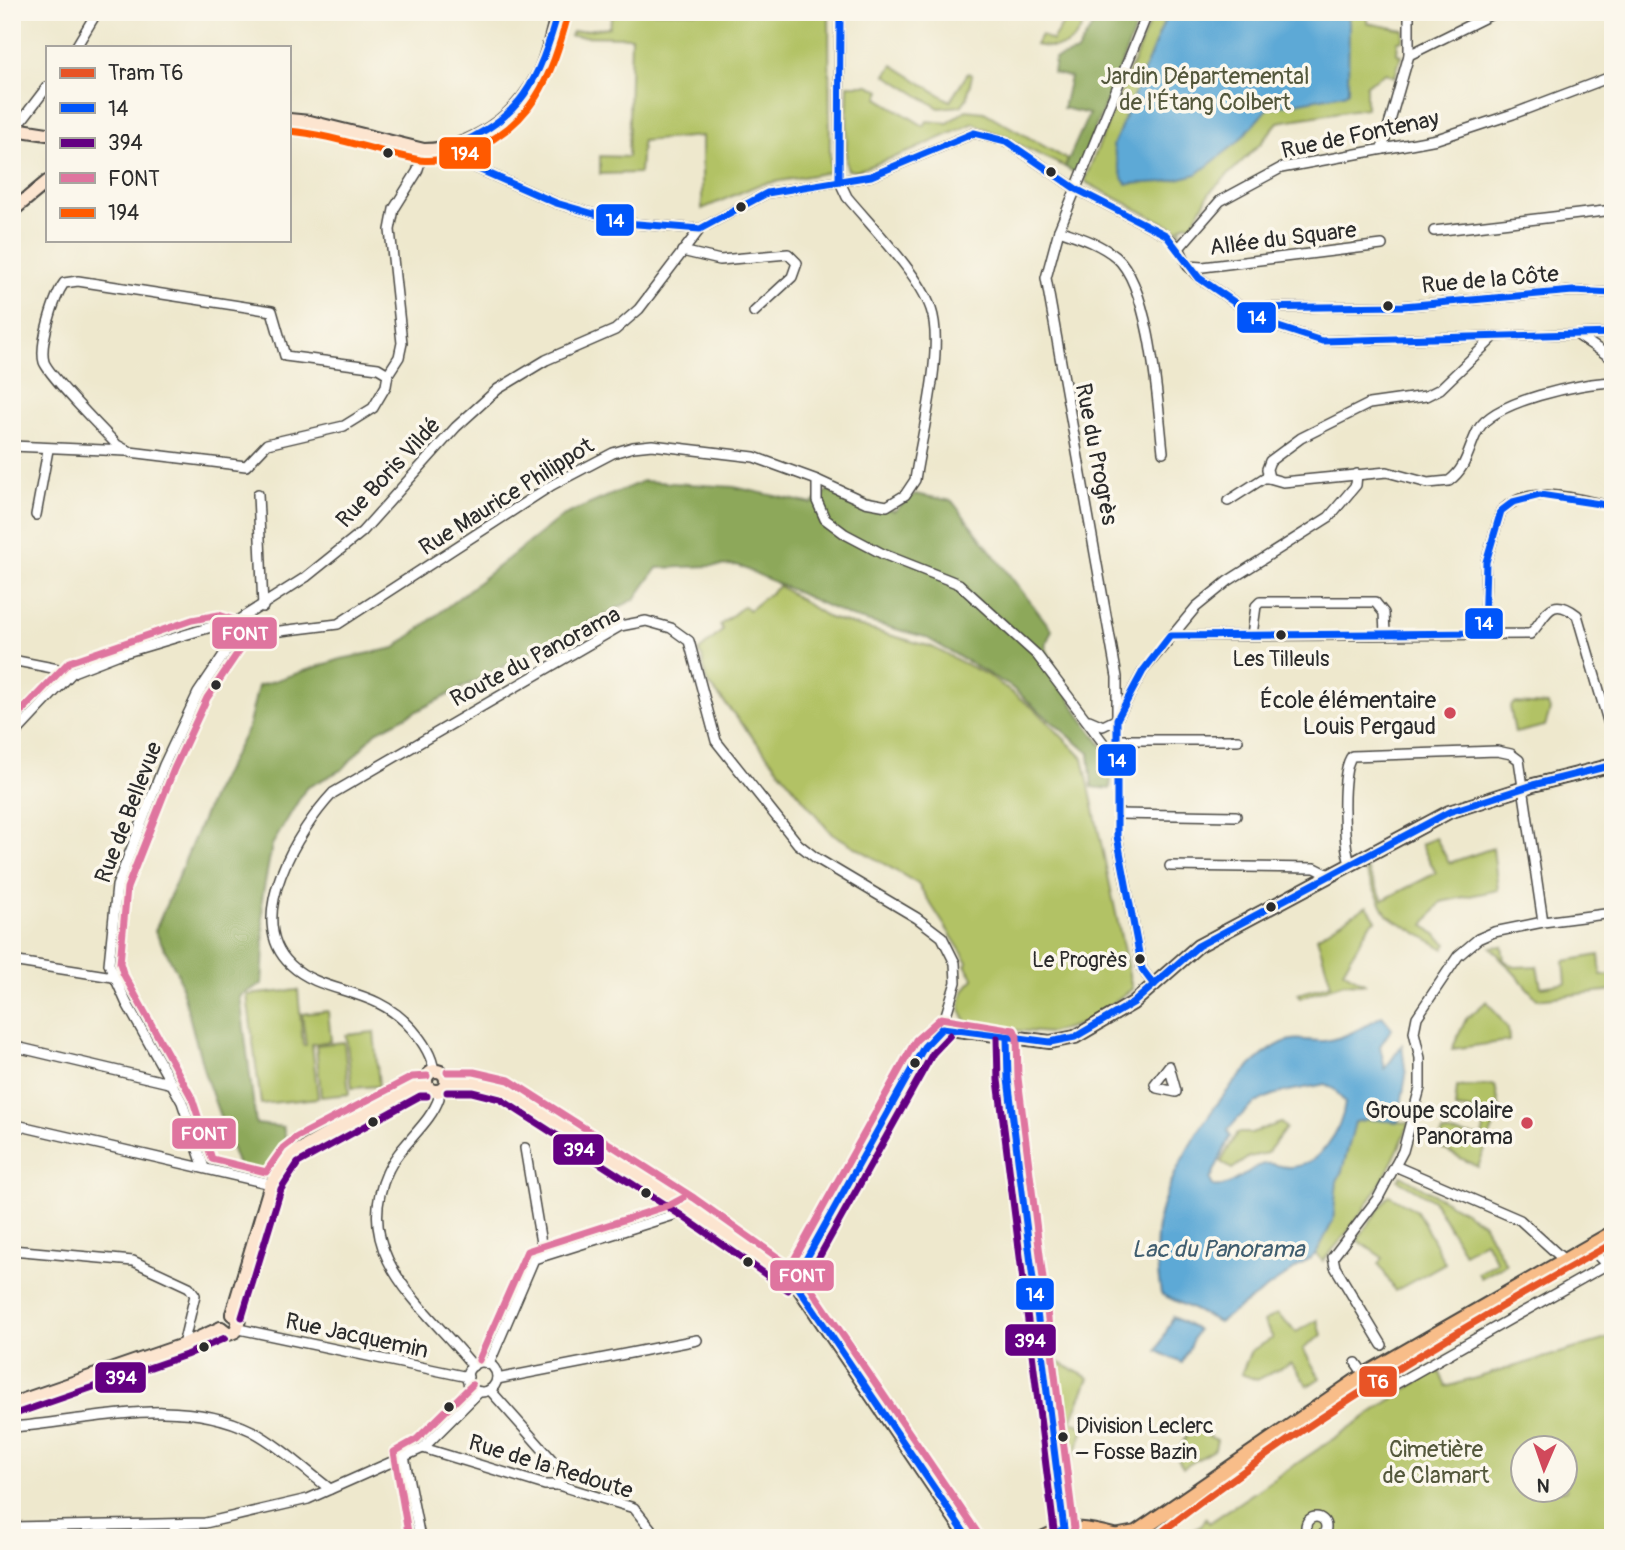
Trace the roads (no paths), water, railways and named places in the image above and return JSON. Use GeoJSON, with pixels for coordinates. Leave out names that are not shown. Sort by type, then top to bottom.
{"type":"FeatureCollection","features":[{"type":"Feature","properties":{"kind":"main road"},"geometry":{"type":"LineString","coordinates":[[1044,1538],[1083,1528],[1113,1537],[1136,1533],[1365,1375],[1563,1259],[1613,1233]]}},
{"type":"Feature","properties":{"kind":"street"},"geometry":{"type":"LineString","coordinates":[[77,46],[97,12]]}},
{"type":"Feature","properties":{"kind":"street"},"geometry":{"type":"LineString","coordinates":[[143,12],[143,15],[155,15],[160,12]]}},
{"type":"Feature","properties":{"kind":"street"},"geometry":{"type":"LineString","coordinates":[[290,120],[310,122],[424,150],[453,146],[491,128],[527,94],[539,75],[558,12]]}},
{"type":"Feature","properties":{"kind":"street"},"geometry":{"type":"LineString","coordinates":[[839,180],[840,12]]}},
{"type":"Feature","properties":{"kind":"street","name":"Rue du Progrès"},"geometry":{"type":"LineString","coordinates":[[1148,12],[1059,230],[1046,278],[1047,296],[1100,567],[1117,690],[1117,836],[1142,969],[1154,985]]}},
{"type":"Feature","properties":{"kind":"street"},"geometry":{"type":"LineString","coordinates":[[1382,149],[1409,55],[1409,12]]}},
{"type":"Feature","properties":{"kind":"street"},"geometry":{"type":"LineString","coordinates":[[1409,55],[1496,12]]}},
{"type":"Feature","properties":{"kind":"street","name":"Rue de Fontenay"},"geometry":{"type":"LineString","coordinates":[[1179,248],[1220,201],[1281,168],[1450,135],[1613,76]]}},
{"type":"Feature","properties":{"kind":"street"},"geometry":{"type":"LineString","coordinates":[[14,131],[46,88]]}},
{"type":"Feature","properties":{"kind":"street"},"geometry":{"type":"LineString","coordinates":[[14,131],[46,134]]}},
{"type":"Feature","properties":{"kind":"street"},"geometry":{"type":"LineString","coordinates":[[453,146],[456,155],[467,164],[556,202],[625,223],[700,229],[767,193],[871,176],[975,132],[1006,141],[1076,189],[1166,235],[1179,248],[1188,266],[1199,278],[1272,326],[1322,341],[1613,333]]}},
{"type":"Feature","properties":{"kind":"street"},"geometry":{"type":"LineString","coordinates":[[12,446],[48,450],[130,452],[246,466],[267,444],[344,426],[373,408],[399,357],[402,342],[390,230],[394,209],[417,172],[424,150]]}},
{"type":"Feature","properties":{"kind":"street","name":"Rue Maurice Philippot"},"geometry":{"type":"LineString","coordinates":[[235,631],[247,635],[270,634],[338,624],[552,485],[613,453],[633,447],[663,446],[754,457],[817,480],[865,502],[887,506],[905,495],[915,480],[935,351],[932,311],[920,287],[847,197],[839,180]]}},
{"type":"Feature","properties":{"kind":"street"},"geometry":{"type":"LineString","coordinates":[[12,211],[46,183]]}},
{"type":"Feature","properties":{"kind":"street"},"geometry":{"type":"LineString","coordinates":[[1434,231],[1613,210]]}},
{"type":"Feature","properties":{"kind":"street","name":"Rue Boris Vildé"},"geometry":{"type":"LineString","coordinates":[[235,631],[240,619],[263,607],[362,532],[456,427],[498,388],[547,360],[615,330],[639,309],[700,229]]}},
{"type":"Feature","properties":{"kind":"street"},"geometry":{"type":"LineString","coordinates":[[1059,230],[1096,244],[1118,258],[1132,277],[1141,305],[1155,382],[1163,452]]}},
{"type":"Feature","properties":{"kind":"street","name":"Allée du Square"},"geometry":{"type":"LineString","coordinates":[[1188,266],[1203,267],[1382,245]]}},
{"type":"Feature","properties":{"kind":"street"},"geometry":{"type":"LineString","coordinates":[[682,251],[720,260],[788,254],[794,257],[797,263],[792,276],[754,312]]}},
{"type":"Feature","properties":{"kind":"street"},"geometry":{"type":"LineString","coordinates":[[130,452],[117,444],[44,363],[44,344],[58,293],[64,283],[78,281],[272,311],[285,356],[378,368],[388,374]]}},
{"type":"Feature","properties":{"kind":"street","name":"Rue de la Côte"},"geometry":{"type":"LineString","coordinates":[[1244,308],[1403,306],[1573,291],[1613,293]]}},
{"type":"Feature","properties":{"kind":"street"},"geometry":{"type":"LineString","coordinates":[[1576,334],[1613,359]]}},
{"type":"Feature","properties":{"kind":"street"},"geometry":{"type":"LineString","coordinates":[[1269,478],[1267,469],[1270,461],[1301,438],[1369,404],[1426,396],[1440,389],[1494,337]]}},
{"type":"Feature","properties":{"kind":"street"},"geometry":{"type":"LineString","coordinates":[[1228,501],[1264,478],[1283,482],[1387,472],[1428,483],[1449,481],[1458,474],[1478,430],[1491,415],[1551,391],[1613,382]]}},
{"type":"Feature","properties":{"kind":"street"},"geometry":{"type":"LineString","coordinates":[[36,514],[48,450]]}},
{"type":"Feature","properties":{"kind":"street"},"geometry":{"type":"LineString","coordinates":[[1081,714],[1103,726],[1117,719],[1139,677],[1196,607],[1228,581],[1329,517],[1356,485],[1357,474]]}},
{"type":"Feature","properties":{"kind":"street"},"geometry":{"type":"LineString","coordinates":[[817,480],[817,501],[825,519],[845,534],[883,554],[959,584],[1037,655],[1117,761]]}},
{"type":"Feature","properties":{"kind":"street"},"geometry":{"type":"LineString","coordinates":[[258,494],[263,607]]}},
{"type":"Feature","properties":{"kind":"street"},"geometry":{"type":"LineString","coordinates":[[1484,633],[1486,562],[1501,511],[1526,494],[1541,494],[1613,506],[1609,517],[1613,528]]}},
{"type":"Feature","properties":{"kind":"street"},"geometry":{"type":"LineString","coordinates":[[1252,635],[1256,606],[1260,602],[1375,602],[1384,613],[1385,634]]}},
{"type":"Feature","properties":{"kind":"street"},"geometry":{"type":"LineString","coordinates":[[1170,636],[1530,634],[1545,611],[1557,607],[1569,608],[1577,615],[1613,738]]}},
{"type":"Feature","properties":{"kind":"street","name":"Route du Panorama"},"geometry":{"type":"LineString","coordinates":[[434,1071],[423,1042],[391,1007],[307,976],[290,965],[276,941],[272,920],[282,868],[316,811],[333,793],[620,626],[646,621],[671,628],[689,641],[716,741],[798,844],[927,924],[950,948],[955,963],[956,982],[942,1028]]}},
{"type":"Feature","properties":{"kind":"street"},"geometry":{"type":"LineString","coordinates":[[12,737],[73,672],[194,630],[218,625],[235,631]]}},
{"type":"Feature","properties":{"kind":"street","name":"Rue de Bellevue"},"geometry":{"type":"LineString","coordinates":[[204,1168],[182,1102],[113,977],[109,964],[117,886],[164,765],[198,693],[231,644],[235,631]]}},
{"type":"Feature","properties":{"kind":"street"},"geometry":{"type":"LineString","coordinates":[[12,660],[73,672]]}},
{"type":"Feature","properties":{"kind":"street"},"geometry":{"type":"LineString","coordinates":[[1117,690],[1139,677]]}},
{"type":"Feature","properties":{"kind":"street"},"geometry":{"type":"LineString","coordinates":[[1117,690],[1130,692]]}},
{"type":"Feature","properties":{"kind":"street"},"geometry":{"type":"LineString","coordinates":[[1093,730],[1117,736],[1238,740]]}},
{"type":"Feature","properties":{"kind":"street"},"geometry":{"type":"LineString","coordinates":[[1350,863],[1346,849],[1346,768],[1349,759],[1356,754],[1497,751],[1511,754],[1519,760],[1543,922]]}},
{"type":"Feature","properties":{"kind":"street"},"geometry":{"type":"LineString","coordinates":[[794,1281],[924,1047],[942,1028],[1050,1042],[1076,1037],[1133,1003],[1198,946],[1449,812],[1522,788],[1613,765]]}},
{"type":"Feature","properties":{"kind":"street"},"geometry":{"type":"LineString","coordinates":[[1117,814],[1237,816]]}},
{"type":"Feature","properties":{"kind":"street"},"geometry":{"type":"LineString","coordinates":[[1170,866],[1315,868],[1329,875]]}},
{"type":"Feature","properties":{"kind":"street"},"geometry":{"type":"LineString","coordinates":[[1382,1345],[1335,1267],[1333,1257],[1378,1198],[1395,1166],[1418,1104],[1421,1068],[1414,1032],[1417,1017],[1458,956],[1478,939],[1543,922],[1613,913]]}},
{"type":"Feature","properties":{"kind":"street"},"geometry":{"type":"LineString","coordinates":[[18,962],[113,977]]}},
{"type":"Feature","properties":{"kind":"street"},"geometry":{"type":"LineString","coordinates":[[1007,1038],[1008,1079],[1065,1533]]}},
{"type":"Feature","properties":{"kind":"street"},"geometry":{"type":"LineString","coordinates":[[12,1046],[173,1084]]}},
{"type":"Feature","properties":{"kind":"street"},"geometry":{"type":"LineString","coordinates":[[447,1082],[443,1074],[434,1071],[427,1077],[439,1098],[436,1106],[405,1143],[388,1171],[378,1209],[381,1243],[391,1270],[408,1294],[473,1366]]}},
{"type":"Feature","properties":{"kind":"street"},"geometry":{"type":"LineString","coordinates":[[232,1314],[271,1184],[291,1155],[303,1146],[417,1086],[444,1088],[447,1082]]}},
{"type":"Feature","properties":{"kind":"street"},"geometry":{"type":"LineString","coordinates":[[447,1082],[473,1082],[504,1089],[688,1207],[794,1281],[968,1538]]}},
{"type":"Feature","properties":{"kind":"street"},"geometry":{"type":"LineString","coordinates":[[12,1124],[271,1184]]}},
{"type":"Feature","properties":{"kind":"street"},"geometry":{"type":"LineString","coordinates":[[525,1148],[543,1255]]}},
{"type":"Feature","properties":{"kind":"street"},"geometry":{"type":"LineString","coordinates":[[1395,1166],[1520,1220],[1563,1259]]}},
{"type":"Feature","properties":{"kind":"street"},"geometry":{"type":"LineString","coordinates":[[489,1364],[534,1259],[674,1215],[688,1207]]}},
{"type":"Feature","properties":{"kind":"street"},"geometry":{"type":"LineString","coordinates":[[1356,1363],[1375,1387],[1385,1390],[1610,1266],[1589,1246]]}},
{"type":"Feature","properties":{"kind":"street"},"geometry":{"type":"LineString","coordinates":[[12,1250],[133,1261],[189,1287],[195,1295],[195,1303],[183,1345]]}},
{"type":"Feature","properties":{"kind":"street"},"geometry":{"type":"LineString","coordinates":[[221,1328],[222,1317],[232,1314]]}},
{"type":"Feature","properties":{"kind":"street"},"geometry":{"type":"LineString","coordinates":[[221,1328],[229,1334],[239,1329],[239,1320],[232,1314]]}},
{"type":"Feature","properties":{"kind":"street"},"geometry":{"type":"LineString","coordinates":[[12,1404],[183,1345],[221,1328]]}},
{"type":"Feature","properties":{"kind":"street","name":"Rue Jacquemin"},"geometry":{"type":"LineString","coordinates":[[239,1329],[468,1377]]}},
{"type":"Feature","properties":{"kind":"street"},"geometry":{"type":"LineString","coordinates":[[12,1527],[205,1523],[282,1507],[423,1448],[479,1392],[490,1390],[497,1379],[697,1340]]}},
{"type":"Feature","properties":{"kind":"street"},"geometry":{"type":"LineString","coordinates":[[479,1392],[472,1388],[468,1377],[473,1366],[489,1364],[497,1379]]}},
{"type":"Feature","properties":{"kind":"street"},"geometry":{"type":"LineString","coordinates":[[490,1390],[561,1470],[558,1485]]}},
{"type":"Feature","properties":{"kind":"street"},"geometry":{"type":"LineString","coordinates":[[12,1427],[131,1411],[226,1421],[253,1432],[330,1489]]}},
{"type":"Feature","properties":{"kind":"street","name":"Rue de la Redoute"},"geometry":{"type":"LineString","coordinates":[[423,1448],[545,1485],[558,1485],[634,1508],[658,1538]]}},
{"type":"Feature","properties":{"kind":"street"},"geometry":{"type":"LineString","coordinates":[[404,1456],[420,1538]]}},
{"type":"Feature","properties":{"kind":"street"},"geometry":{"type":"LineString","coordinates":[[173,1538],[175,1524]]}},
{"type":"Feature","properties":{"kind":"water","name":"Jardin Départemental de l'Étang Colbert"},"geometry":{"type":"Polygon","coordinates":[[[1168,12],[1347,12],[1348,91],[1344,94],[1268,108],[1237,143],[1197,174],[1164,182],[1127,184],[1123,180],[1113,146],[1168,12]]]}},
{"type":"Feature","properties":{"kind":"water","name":"Lac du Panorama"},"geometry":{"type":"Polygon","coordinates":[[[1382,1016],[1392,1028],[1380,1046],[1385,1069],[1402,1045],[1406,1076],[1398,1122],[1368,1119],[1355,1122],[1337,1181],[1333,1221],[1316,1254],[1219,1322],[1161,1294],[1157,1238],[1165,1197],[1189,1147],[1224,1096],[1243,1073],[1282,1043],[1293,1040],[1332,1040],[1354,1032],[1382,1016]],[[1325,1084],[1294,1090],[1270,1096],[1250,1107],[1228,1130],[1230,1137],[1210,1180],[1213,1186],[1226,1185],[1261,1165],[1299,1166],[1319,1154],[1334,1135],[1343,1114],[1345,1103],[1335,1090],[1325,1084]]]}},
{"type":"Feature","properties":{"kind":"water"},"geometry":{"type":"Polygon","coordinates":[[[1173,1317],[1197,1330],[1182,1363],[1157,1351],[1173,1317]]]}},
{"type":"Feature","properties":{"kind":"tram line","name":"T6"},"geometry":{"type":"LineString","coordinates":[[1154,1538],[1320,1418],[1435,1346],[1613,1243]]}},
{"type":"Feature","properties":{"kind":"place","name":"Les Tilleuls"},"geometry":{"type":"Point","coordinates":[1281,635]}},
{"type":"Feature","properties":{"kind":"place","name":"École élémentaire Louis Pergaud"},"geometry":{"type":"Point","coordinates":[1450,713]}},
{"type":"Feature","properties":{"kind":"place","name":"Le Progrès"},"geometry":{"type":"Point","coordinates":[1140,959]}},
{"type":"Feature","properties":{"kind":"place","name":"Groupe scolaire Panorama"},"geometry":{"type":"Point","coordinates":[1527,1123]}},
{"type":"Feature","properties":{"kind":"place","name":"Division Leclerc – Fosse Bazin"},"geometry":{"type":"Point","coordinates":[1063,1437]}},
{"type":"Feature","properties":{"kind":"park label","name":"Cimetière de Clamart"},"geometry":{"type":"Point","coordinates":[1436,1462]}}]}
